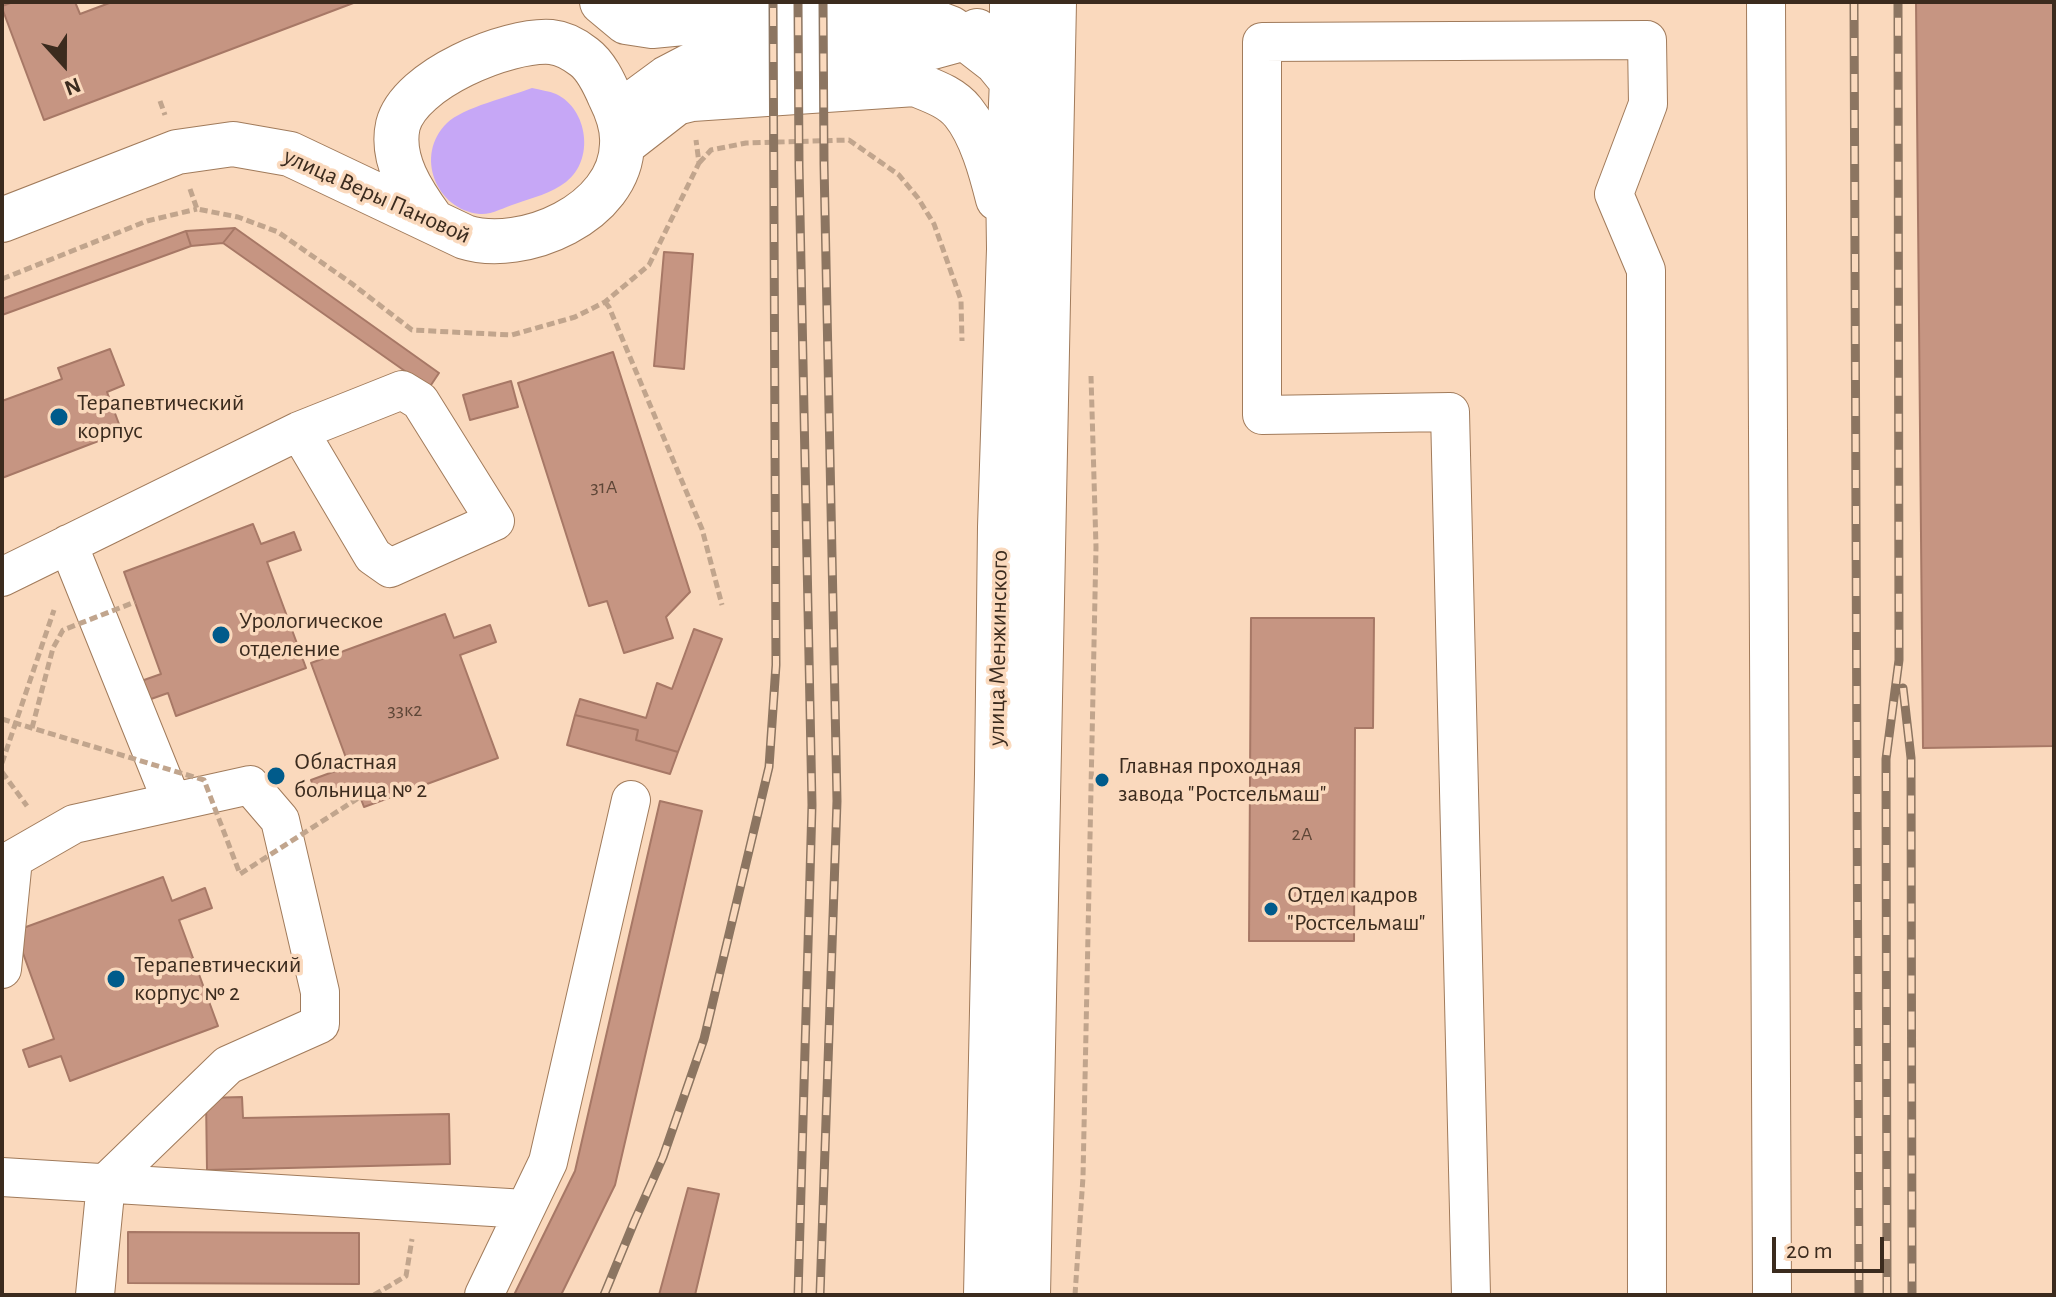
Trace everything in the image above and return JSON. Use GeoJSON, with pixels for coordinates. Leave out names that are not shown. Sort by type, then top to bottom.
{"type":"FeatureCollection","features":[{"type":"Feature","properties":{"kind":"main road"},"geometry":{"type":"LineString","coordinates":[[587,59],[599,2],[626,22],[652,26],[683,23],[921,23],[965,38],[996,62],[1026,99],[1038,126],[1030,174]]}},
{"type":"Feature","properties":{"kind":"main road","name":"улица Менжинского"},"geometry":{"type":"LineString","coordinates":[[986,1295],[1000,527],[1009,249],[1030,174],[1054,2]]}},
{"type":"Feature","properties":{"kind":"main road"},"geometry":{"type":"LineString","coordinates":[[1012,80],[1013,4]]}},
{"type":"Feature","properties":{"kind":"main road"},"geometry":{"type":"LineString","coordinates":[[965,38],[1013,4]]}},
{"type":"Feature","properties":{"kind":"main road"},"geometry":{"type":"LineString","coordinates":[[921,23],[943,63],[981,96],[995,128],[1030,174]]}},
{"type":"Feature","properties":{"kind":"main road"},"geometry":{"type":"LineString","coordinates":[[620,129],[667,78],[690,66],[921,23]]}},
{"type":"Feature","properties":{"kind":"main road"},"geometry":{"type":"LineString","coordinates":[[587,59],[652,26]]}},
{"type":"Feature","properties":{"kind":"main road"},"geometry":{"type":"LineString","coordinates":[[432,220],[411,191],[397,141],[398,126],[403,113],[416,96],[462,66],[518,46],[553,42],[587,59],[600,76],[620,129]]}},
{"type":"Feature","properties":{"kind":"main road"},"geometry":{"type":"LineString","coordinates":[[620,129],[676,103],[692,99],[915,84],[942,95],[963,111],[993,178],[1009,249]]}},
{"type":"Feature","properties":{"kind":"main road","name":"улица Веры Пановой"},"geometry":{"type":"LineString","coordinates":[[2,220],[177,152],[233,144],[290,154],[478,241],[522,240],[543,233],[599,199],[617,168],[620,129]]}},
{"type":"Feature","properties":{"kind":"main road","name":"улица Менжинского"},"geometry":{"type":"LineString","coordinates":[[1028,1295],[1030,174]]}},
{"type":"Feature","properties":{"kind":"lane"},"geometry":{"type":"LineString","coordinates":[[1766,2],[1772,1295]]}},
{"type":"Feature","properties":{"kind":"lane"},"geometry":{"type":"LineString","coordinates":[[1471,1295],[1450,412],[1262,415],[1262,42],[1647,40],[1648,104],[1614,194],[1646,270],[1647,1295]]}},
{"type":"Feature","properties":{"kind":"lane"},"geometry":{"type":"LineString","coordinates":[[2,577],[70,550],[299,431],[402,390],[420,401],[495,521],[390,568],[373,556],[299,431]]}},
{"type":"Feature","properties":{"kind":"lane"},"geometry":{"type":"LineString","coordinates":[[70,550],[172,802]]}},
{"type":"Feature","properties":{"kind":"lane"},"geometry":{"type":"LineString","coordinates":[[2,969],[13,859],[74,824],[250,785],[280,820],[320,992],[320,1024],[228,1065],[106,1183],[95,1295]]}},
{"type":"Feature","properties":{"kind":"lane"},"geometry":{"type":"LineString","coordinates":[[484,1295],[548,1162],[631,800]]}},
{"type":"Feature","properties":{"kind":"lane"},"geometry":{"type":"LineString","coordinates":[[2,1177],[525,1209]]}},
{"type":"Feature","properties":{"kind":"path"},"geometry":{"type":"LineString","coordinates":[[699,163],[711,150],[746,143],[849,140],[899,175],[934,224],[961,300],[962,346]]}},
{"type":"Feature","properties":{"kind":"path"},"geometry":{"type":"LineString","coordinates":[[2,279],[147,221],[197,209]]}},
{"type":"Feature","properties":{"kind":"path"},"geometry":{"type":"LineString","coordinates":[[605,302],[702,529],[722,605]]}},
{"type":"Feature","properties":{"kind":"path"},"geometry":{"type":"LineString","coordinates":[[1075,1295],[1083,1177],[1096,547],[1091,371]]}},
{"type":"Feature","properties":{"kind":"path"},"geometry":{"type":"LineString","coordinates":[[2,763],[70,550]]}},
{"type":"Feature","properties":{"kind":"path"},"geometry":{"type":"LineString","coordinates":[[32,728],[53,648],[63,630],[135,602]]}},
{"type":"Feature","properties":{"kind":"path"},"geometry":{"type":"LineString","coordinates":[[1085,686],[1093,686]]}},
{"type":"Feature","properties":{"kind":"path"},"geometry":{"type":"LineString","coordinates":[[2,719],[204,780],[240,874],[360,797]]}},
{"type":"Feature","properties":{"kind":"path"},"geometry":{"type":"LineString","coordinates":[[374,1295],[406,1276],[418,1203]]}},
{"type":"Feature","properties":{"kind":"shaded area"},"geometry":{"type":"Polygon","coordinates":[[[532,88],[556,94],[575,111],[584,135],[584,148],[575,173],[555,189],[489,213],[465,210],[452,203],[442,192],[431,165],[437,136],[447,123],[464,112],[532,88]]]}},
{"type":"Feature","properties":{"kind":"building"},"geometry":{"type":"Polygon","coordinates":[[[13,2],[75,2],[80,14],[112,2],[356,2],[44,120],[2,8],[13,2]]]}},
{"type":"Feature","properties":{"kind":"building"},"geometry":{"type":"Polygon","coordinates":[[[1916,2],[2054,2],[2054,746],[1923,748],[1916,2]]]}},
{"type":"Feature","properties":{"kind":"building"},"geometry":{"type":"Polygon","coordinates":[[[235,228],[223,243],[191,246],[186,231],[235,228]]]}},
{"type":"Feature","properties":{"kind":"building"},"geometry":{"type":"Polygon","coordinates":[[[235,228],[439,373],[429,388],[223,243],[235,228]]]}},
{"type":"Feature","properties":{"kind":"building"},"geometry":{"type":"Polygon","coordinates":[[[186,231],[191,246],[2,315],[2,299],[186,231]]]}},
{"type":"Feature","properties":{"kind":"building"},"geometry":{"type":"Polygon","coordinates":[[[664,252],[693,254],[684,369],[654,366],[664,252]]]}},
{"type":"Feature","properties":{"kind":"building","name":"Терапевтический корпус"},"geometry":{"type":"Polygon","coordinates":[[[110,349],[124,385],[107,392],[122,432],[2,478],[2,401],[62,379],[58,368],[110,349]]]}},
{"type":"Feature","properties":{"kind":"building"},"geometry":{"type":"Polygon","coordinates":[[[613,352],[690,592],[666,617],[673,638],[624,653],[607,601],[589,606],[518,383],[613,352]]]}},
{"type":"Feature","properties":{"kind":"building"},"geometry":{"type":"Polygon","coordinates":[[[511,381],[518,407],[470,420],[463,395],[511,381]]]}},
{"type":"Feature","properties":{"kind":"building","name":"Урологическое отделение"},"geometry":{"type":"Polygon","coordinates":[[[253,524],[261,544],[294,532],[301,550],[267,562],[306,668],[176,716],[168,693],[134,705],[127,686],[161,674],[124,572],[253,524]]]}},
{"type":"Feature","properties":{"kind":"building"},"geometry":{"type":"Polygon","coordinates":[[[445,614],[454,638],[490,625],[496,642],[460,655],[498,758],[364,807],[356,786],[318,799],[311,780],[349,766],[311,663],[445,614]]]}},
{"type":"Feature","properties":{"kind":"building"},"geometry":{"type":"Polygon","coordinates":[[[1251,618],[1374,618],[1373,728],[1355,728],[1354,941],[1249,941],[1251,618]]]}},
{"type":"Feature","properties":{"kind":"building"},"geometry":{"type":"Polygon","coordinates":[[[694,629],[722,639],[678,752],[636,740],[638,730],[575,715],[580,699],[646,718],[657,683],[672,689],[694,629]]]}},
{"type":"Feature","properties":{"kind":"building"},"geometry":{"type":"Polygon","coordinates":[[[575,715],[638,730],[636,740],[678,752],[670,774],[567,745],[575,715]]]}},
{"type":"Feature","properties":{"kind":"building"},"geometry":{"type":"Polygon","coordinates":[[[660,801],[702,811],[615,1185],[561,1295],[514,1295],[575,1171],[660,801]]]}},
{"type":"Feature","properties":{"kind":"building","name":"Терапевтический корпус № 2"},"geometry":{"type":"Polygon","coordinates":[[[163,877],[172,901],[205,888],[212,908],[179,920],[218,1026],[70,1081],[61,1056],[29,1067],[23,1050],[54,1039],[15,931],[163,877]]]}},
{"type":"Feature","properties":{"kind":"building"},"geometry":{"type":"Polygon","coordinates":[[[242,1097],[243,1118],[449,1114],[450,1164],[207,1170],[206,1098],[242,1097]]]}},
{"type":"Feature","properties":{"kind":"building"},"geometry":{"type":"Polygon","coordinates":[[[688,1188],[719,1194],[695,1295],[659,1295],[688,1188]]]}},
{"type":"Feature","properties":{"kind":"building"},"geometry":{"type":"Polygon","coordinates":[[[128,1232],[359,1233],[359,1284],[128,1283],[128,1232]]]}},
{"type":"Feature","properties":{"kind":"railway"},"geometry":{"type":"LineString","coordinates":[[604,1295],[663,1157],[704,1039],[769,767],[776,665],[773,2]]}},
{"type":"Feature","properties":{"kind":"railway"},"geometry":{"type":"LineString","coordinates":[[798,2],[812,805],[798,1295]]}},
{"type":"Feature","properties":{"kind":"railway"},"geometry":{"type":"LineString","coordinates":[[820,1295],[837,801],[823,2]]}},
{"type":"Feature","properties":{"kind":"railway"},"geometry":{"type":"LineString","coordinates":[[1854,2],[1859,1295]]}},
{"type":"Feature","properties":{"kind":"railway"},"geometry":{"type":"LineString","coordinates":[[1887,1295],[1886,759],[1899,660],[1898,2]]}},
{"type":"Feature","properties":{"kind":"railway"},"geometry":{"type":"LineString","coordinates":[[1903,688],[1911,758],[1912,1295]]}},
{"type":"Feature","properties":{"kind":"place","name":"Терапевтический корпус"},"geometry":{"type":"Point","coordinates":[59,417]}},
{"type":"Feature","properties":{"kind":"place","name":"Урологическое отделение"},"geometry":{"type":"Point","coordinates":[221,635]}},
{"type":"Feature","properties":{"kind":"place","name":"Областная больница № 2"},"geometry":{"type":"Point","coordinates":[276,776]}},
{"type":"Feature","properties":{"kind":"place","name":"Главная проходная завода \"Ростсельмаш\""},"geometry":{"type":"Point","coordinates":[1102,780]}},
{"type":"Feature","properties":{"kind":"place","name":"Отдел кадров \"Ростсельмаш\""},"geometry":{"type":"Point","coordinates":[1271,909]}},
{"type":"Feature","properties":{"kind":"place","name":"Терапевтический корпус № 2"},"geometry":{"type":"Point","coordinates":[116,979]}}]}
